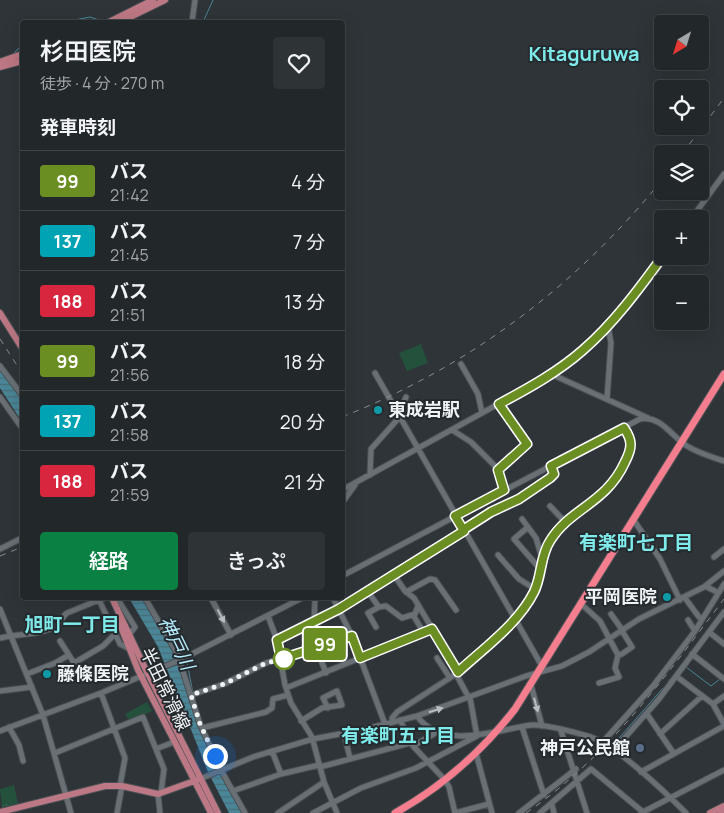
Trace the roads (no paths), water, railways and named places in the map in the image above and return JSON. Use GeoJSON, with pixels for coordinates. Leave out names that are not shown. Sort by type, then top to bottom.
{"type":"FeatureCollection","features":[{"type":"Feature","properties":{"kind":"highway"},"geometry":{"type":"LineString","coordinates":[[395,813],[445,780],[495,734],[515,709],[542,670],[580,603],[724,374]]}},
{"type":"Feature","properties":{"kind":"main road"},"geometry":{"type":"LineString","coordinates":[[113,20],[153,0]]}},
{"type":"Feature","properties":{"kind":"main road"},"geometry":{"type":"LineString","coordinates":[[124,20],[165,0]]}},
{"type":"Feature","properties":{"kind":"main road"},"geometry":{"type":"LineString","coordinates":[[0,62],[20,55]]}},
{"type":"Feature","properties":{"kind":"main road"},"geometry":{"type":"LineString","coordinates":[[0,68],[20,62]]}},
{"type":"Feature","properties":{"kind":"main road"},"geometry":{"type":"LineString","coordinates":[[0,313],[20,347]]}},
{"type":"Feature","properties":{"kind":"main road"},"geometry":{"type":"LineString","coordinates":[[0,318],[20,347]]}},
{"type":"Feature","properties":{"kind":"main road","name":"半田常滑線"},"geometry":{"type":"LineString","coordinates":[[112,600],[174,742],[200,779],[211,813]]}},
{"type":"Feature","properties":{"kind":"main road","name":"半田常滑線"},"geometry":{"type":"LineString","coordinates":[[112,600],[128,648],[145,675],[218,813]]}},
{"type":"Feature","properties":{"kind":"main road"},"geometry":{"type":"LineString","coordinates":[[0,812],[19,810],[66,794],[105,786],[121,786],[160,794],[200,779]]}},
{"type":"Feature","properties":{"kind":"main road"},"geometry":{"type":"LineString","coordinates":[[710,813],[724,806]]}},
{"type":"Feature","properties":{"kind":"street"},"geometry":{"type":"LineString","coordinates":[[192,20],[195,0]]}},
{"type":"Feature","properties":{"kind":"street"},"geometry":{"type":"LineString","coordinates":[[698,210],[724,174]]}},
{"type":"Feature","properties":{"kind":"street"},"geometry":{"type":"LineString","coordinates":[[345,488],[551,374],[582,351],[608,326],[656,265]]}},
{"type":"Feature","properties":{"kind":"street"},"geometry":{"type":"LineString","coordinates":[[607,399],[611,343],[608,326]]}},
{"type":"Feature","properties":{"kind":"street"},"geometry":{"type":"LineString","coordinates":[[461,364],[478,394],[482,413]]}},
{"type":"Feature","properties":{"kind":"street"},"geometry":{"type":"LineString","coordinates":[[0,366],[20,392]]}},
{"type":"Feature","properties":{"kind":"street"},"geometry":{"type":"LineString","coordinates":[[375,373],[542,670]]}},
{"type":"Feature","properties":{"kind":"street"},"geometry":{"type":"LineString","coordinates":[[551,374],[652,420],[699,452],[724,461]]}},
{"type":"Feature","properties":{"kind":"street"},"geometry":{"type":"LineString","coordinates":[[0,397],[20,425]]}},
{"type":"Feature","properties":{"kind":"street"},"geometry":{"type":"LineString","coordinates":[[370,475],[371,449],[391,427],[406,397]]}},
{"type":"Feature","properties":{"kind":"street"},"geometry":{"type":"LineString","coordinates":[[498,470],[527,444],[499,404]]}},
{"type":"Feature","properties":{"kind":"street"},"geometry":{"type":"LineString","coordinates":[[345,574],[640,419],[652,420]]}},
{"type":"Feature","properties":{"kind":"street"},"geometry":{"type":"LineString","coordinates":[[393,722],[392,718],[397,712],[457,673],[514,620],[535,589],[550,540],[566,523],[603,495],[621,473],[632,444],[624,428]]}},
{"type":"Feature","properties":{"kind":"street"},"geometry":{"type":"LineString","coordinates":[[452,430],[470,442],[498,470],[504,490]]}},
{"type":"Feature","properties":{"kind":"street"},"geometry":{"type":"LineString","coordinates":[[277,640],[339,609],[491,512],[519,499],[554,474],[551,466]]}},
{"type":"Feature","properties":{"kind":"street"},"geometry":{"type":"LineString","coordinates":[[345,500],[357,482]]}},
{"type":"Feature","properties":{"kind":"street"},"geometry":{"type":"LineString","coordinates":[[550,506],[566,523]]}},
{"type":"Feature","properties":{"kind":"street"},"geometry":{"type":"LineString","coordinates":[[633,519],[660,558],[683,599],[699,617]]}},
{"type":"Feature","properties":{"kind":"street"},"geometry":{"type":"LineString","coordinates":[[522,520],[536,538],[543,561]]}},
{"type":"Feature","properties":{"kind":"street"},"geometry":{"type":"LineString","coordinates":[[528,527],[514,539],[541,570]]}},
{"type":"Feature","properties":{"kind":"street"},"geometry":{"type":"LineString","coordinates":[[0,549],[20,539]]}},
{"type":"Feature","properties":{"kind":"street"},"geometry":{"type":"LineString","coordinates":[[714,557],[724,549]]}},
{"type":"Feature","properties":{"kind":"street"},"geometry":{"type":"LineString","coordinates":[[498,555],[519,579],[535,589]]}},
{"type":"Feature","properties":{"kind":"street"},"geometry":{"type":"LineString","coordinates":[[200,779],[272,751],[417,716],[583,656],[639,619],[683,599],[705,586],[724,571]]}},
{"type":"Feature","properties":{"kind":"street"},"geometry":{"type":"LineString","coordinates":[[394,575],[418,606],[457,673],[469,698],[476,736]]}},
{"type":"Feature","properties":{"kind":"street"},"geometry":{"type":"LineString","coordinates":[[602,743],[653,686],[695,631],[724,583],[717,576]]}},
{"type":"Feature","properties":{"kind":"street"},"geometry":{"type":"LineString","coordinates":[[406,592],[430,580],[435,580],[456,610]]}},
{"type":"Feature","properties":{"kind":"street"},"geometry":{"type":"LineString","coordinates":[[705,586],[715,591]]}},
{"type":"Feature","properties":{"kind":"street"},"geometry":{"type":"LineString","coordinates":[[368,592],[378,607]]}},
{"type":"Feature","properties":{"kind":"street"},"geometry":{"type":"LineString","coordinates":[[0,638],[10,635],[43,632],[58,624],[67,613],[99,600],[120,644],[128,648]]}},
{"type":"Feature","properties":{"kind":"street"},"geometry":{"type":"LineString","coordinates":[[146,600],[180,660],[193,695],[202,728],[221,770],[245,813]]}},
{"type":"Feature","properties":{"kind":"street"},"geometry":{"type":"LineString","coordinates":[[212,600],[231,635]]}},
{"type":"Feature","properties":{"kind":"street"},"geometry":{"type":"LineString","coordinates":[[0,730],[101,694],[180,660],[298,600]]}},
{"type":"Feature","properties":{"kind":"street"},"geometry":{"type":"LineString","coordinates":[[314,622],[315,600]]}},
{"type":"Feature","properties":{"kind":"street"},"geometry":{"type":"LineString","coordinates":[[335,600],[352,636],[385,724]]}},
{"type":"Feature","properties":{"kind":"street"},"geometry":{"type":"LineString","coordinates":[[580,603],[595,615],[611,638],[618,655],[615,668],[619,676],[599,684]]}},
{"type":"Feature","properties":{"kind":"street"},"geometry":{"type":"LineString","coordinates":[[376,627],[368,613],[378,607],[386,606],[402,618],[415,614],[418,606]]}},
{"type":"Feature","properties":{"kind":"street"},"geometry":{"type":"LineString","coordinates":[[0,609],[43,715],[71,813]]}},
{"type":"Feature","properties":{"kind":"street"},"geometry":{"type":"LineString","coordinates":[[613,750],[647,714],[724,612]]}},
{"type":"Feature","properties":{"kind":"street"},"geometry":{"type":"LineString","coordinates":[[611,614],[632,647],[618,655]]}},
{"type":"Feature","properties":{"kind":"street"},"geometry":{"type":"LineString","coordinates":[[413,615],[424,633]]}},
{"type":"Feature","properties":{"kind":"street"},"geometry":{"type":"LineString","coordinates":[[268,616],[277,640],[288,695],[312,740],[324,782],[337,813]]}},
{"type":"Feature","properties":{"kind":"street"},"geometry":{"type":"LineString","coordinates":[[688,620],[695,631]]}},
{"type":"Feature","properties":{"kind":"street"},"geometry":{"type":"LineString","coordinates":[[286,688],[432,629]]}},
{"type":"Feature","properties":{"kind":"street"},"geometry":{"type":"LineString","coordinates":[[709,632],[724,644]]}},
{"type":"Feature","properties":{"kind":"street"},"geometry":{"type":"LineString","coordinates":[[60,641],[74,663],[103,646],[115,634]]}},
{"type":"Feature","properties":{"kind":"street"},"geometry":{"type":"LineString","coordinates":[[193,695],[281,659],[352,636]]}},
{"type":"Feature","properties":{"kind":"street"},"geometry":{"type":"LineString","coordinates":[[316,647],[326,672]]}},
{"type":"Feature","properties":{"kind":"street"},"geometry":{"type":"LineString","coordinates":[[692,654],[724,679]]}},
{"type":"Feature","properties":{"kind":"street"},"geometry":{"type":"LineString","coordinates":[[27,674],[55,663],[69,655]]}},
{"type":"Feature","properties":{"kind":"street"},"geometry":{"type":"LineString","coordinates":[[437,658],[450,678]]}},
{"type":"Feature","properties":{"kind":"street"},"geometry":{"type":"LineString","coordinates":[[641,772],[724,725],[713,704],[676,676]]}},
{"type":"Feature","properties":{"kind":"street"},"geometry":{"type":"LineString","coordinates":[[531,684],[542,726]]}},
{"type":"Feature","properties":{"kind":"street"},"geometry":{"type":"LineString","coordinates":[[0,692],[32,687]]}},
{"type":"Feature","properties":{"kind":"street"},"geometry":{"type":"LineString","coordinates":[[101,694],[124,758],[117,813]]}},
{"type":"Feature","properties":{"kind":"street"},"geometry":{"type":"LineString","coordinates":[[202,728],[226,720],[260,714],[272,708],[273,699],[288,695]]}},
{"type":"Feature","properties":{"kind":"street"},"geometry":{"type":"LineString","coordinates":[[660,734],[702,696]]}},
{"type":"Feature","properties":{"kind":"street"},"geometry":{"type":"LineString","coordinates":[[713,704],[724,696]]}},
{"type":"Feature","properties":{"kind":"street"},"geometry":{"type":"LineString","coordinates":[[301,721],[322,708],[328,708]]}},
{"type":"Feature","properties":{"kind":"street"},"geometry":{"type":"LineString","coordinates":[[647,714],[674,754]]}},
{"type":"Feature","properties":{"kind":"street"},"geometry":{"type":"LineString","coordinates":[[417,716],[420,721],[439,731],[476,736],[495,734],[522,727],[542,726],[584,735],[613,750],[641,772],[686,813]]}},
{"type":"Feature","properties":{"kind":"street"},"geometry":{"type":"LineString","coordinates":[[55,753],[143,717],[164,769],[160,794],[160,813]]}},
{"type":"Feature","properties":{"kind":"street"},"geometry":{"type":"LineString","coordinates":[[400,720],[411,744],[445,780],[449,787],[455,813],[489,804]]}},
{"type":"Feature","properties":{"kind":"street"},"geometry":{"type":"LineString","coordinates":[[9,727],[19,745],[23,761]]}},
{"type":"Feature","properties":{"kind":"street"},"geometry":{"type":"LineString","coordinates":[[522,727],[544,795]]}},
{"type":"Feature","properties":{"kind":"street"},"geometry":{"type":"LineString","coordinates":[[233,791],[281,774],[411,744],[439,731]]}},
{"type":"Feature","properties":{"kind":"street"},"geometry":{"type":"LineString","coordinates":[[561,731],[575,769],[587,813]]}},
{"type":"Feature","properties":{"kind":"street"},"geometry":{"type":"LineString","coordinates":[[344,734],[350,758]]}},
{"type":"Feature","properties":{"kind":"street"},"geometry":{"type":"LineString","coordinates":[[313,813],[332,802],[426,762],[476,736]]}},
{"type":"Feature","properties":{"kind":"street"},"geometry":{"type":"LineString","coordinates":[[156,749],[174,742]]}},
{"type":"Feature","properties":{"kind":"street"},"geometry":{"type":"LineString","coordinates":[[272,751],[281,774]]}},
{"type":"Feature","properties":{"kind":"street"},"geometry":{"type":"LineString","coordinates":[[476,753],[492,813]]}},
{"type":"Feature","properties":{"kind":"street"},"geometry":{"type":"LineString","coordinates":[[519,813],[575,769]]}},
{"type":"Feature","properties":{"kind":"street"},"geometry":{"type":"LineString","coordinates":[[540,813],[552,805],[591,770],[642,812],[724,770]]}},
{"type":"Feature","properties":{"kind":"street"},"geometry":{"type":"LineString","coordinates":[[278,813],[324,782]]}},
{"type":"Feature","properties":{"kind":"street"},"geometry":{"type":"LineString","coordinates":[[552,805],[554,813]]}},
{"type":"Feature","properties":{"kind":"water"},"geometry":{"type":"Polygon","coordinates":[[[0,368],[20,394],[20,419],[0,388],[0,368]]]}},
{"type":"Feature","properties":{"kind":"water"},"geometry":{"type":"Polygon","coordinates":[[[130,600],[143,600],[175,656],[199,727],[220,774],[242,813],[229,813],[208,772],[158,647],[130,600]]]}},
{"type":"Feature","properties":{"kind":"waterway"},"geometry":{"type":"LineString","coordinates":[[204,20],[213,0]]}},
{"type":"Feature","properties":{"kind":"waterway"},"geometry":{"type":"LineString","coordinates":[[75,20],[90,17],[99,20]]}},
{"type":"Feature","properties":{"kind":"waterway"},"geometry":{"type":"LineString","coordinates":[[14,53],[20,47]]}},
{"type":"Feature","properties":{"kind":"waterway","name":"神戸川"},"geometry":{"type":"LineString","coordinates":[[187,663],[193,693]]}},
{"type":"Feature","properties":{"kind":"waterway"},"geometry":{"type":"LineString","coordinates":[[668,682],[682,664]]}},
{"type":"Feature","properties":{"kind":"waterway"},"geometry":{"type":"LineString","coordinates":[[686,667],[711,686],[720,679]]}},
{"type":"Feature","properties":{"kind":"waterway"},"geometry":{"type":"LineString","coordinates":[[613,745],[663,688]]}},
{"type":"Feature","properties":{"kind":"waterway"},"geometry":{"type":"LineString","coordinates":[[194,696],[199,714]]}},
{"type":"Feature","properties":{"kind":"railway"},"geometry":{"type":"LineString","coordinates":[[689,145],[724,98]]}},
{"type":"Feature","properties":{"kind":"railway"},"geometry":{"type":"LineString","coordinates":[[345,416],[389,397],[434,373],[477,348],[518,319],[594,255],[629,219],[654,189]]}},
{"type":"Feature","properties":{"kind":"railway"},"geometry":{"type":"LineString","coordinates":[[0,339],[20,370]]}},
{"type":"Feature","properties":{"kind":"railway"},"geometry":{"type":"LineString","coordinates":[[0,556],[20,548]]}},
{"type":"Feature","properties":{"kind":"railway"},"geometry":{"type":"LineString","coordinates":[[526,813],[556,791],[583,767],[634,714],[724,599]]}},
{"type":"Feature","properties":{"kind":"place","name":"東成岩駅"},"geometry":{"type":"Point","coordinates":[378,410]}},
{"type":"Feature","properties":{"kind":"place","name":"平岡医院"},"geometry":{"type":"Point","coordinates":[667,597]}},
{"type":"Feature","properties":{"kind":"place","name":"藤條医院"},"geometry":{"type":"Point","coordinates":[47,674]}},
{"type":"Feature","properties":{"kind":"place","name":"神戸公民館"},"geometry":{"type":"Point","coordinates":[640,748]}},
{"type":"Feature","properties":{"kind":"district","name":"Kitaguruwa"},"geometry":{"type":"Point","coordinates":[584,54]}},
{"type":"Feature","properties":{"kind":"district","name":"有楽町七丁目"},"geometry":{"type":"Point","coordinates":[636,542]}},
{"type":"Feature","properties":{"kind":"district","name":"旭町一丁目"},"geometry":{"type":"Point","coordinates":[72,624]}},
{"type":"Feature","properties":{"kind":"district","name":"有楽町五丁目"},"geometry":{"type":"Point","coordinates":[398,735]}}]}
